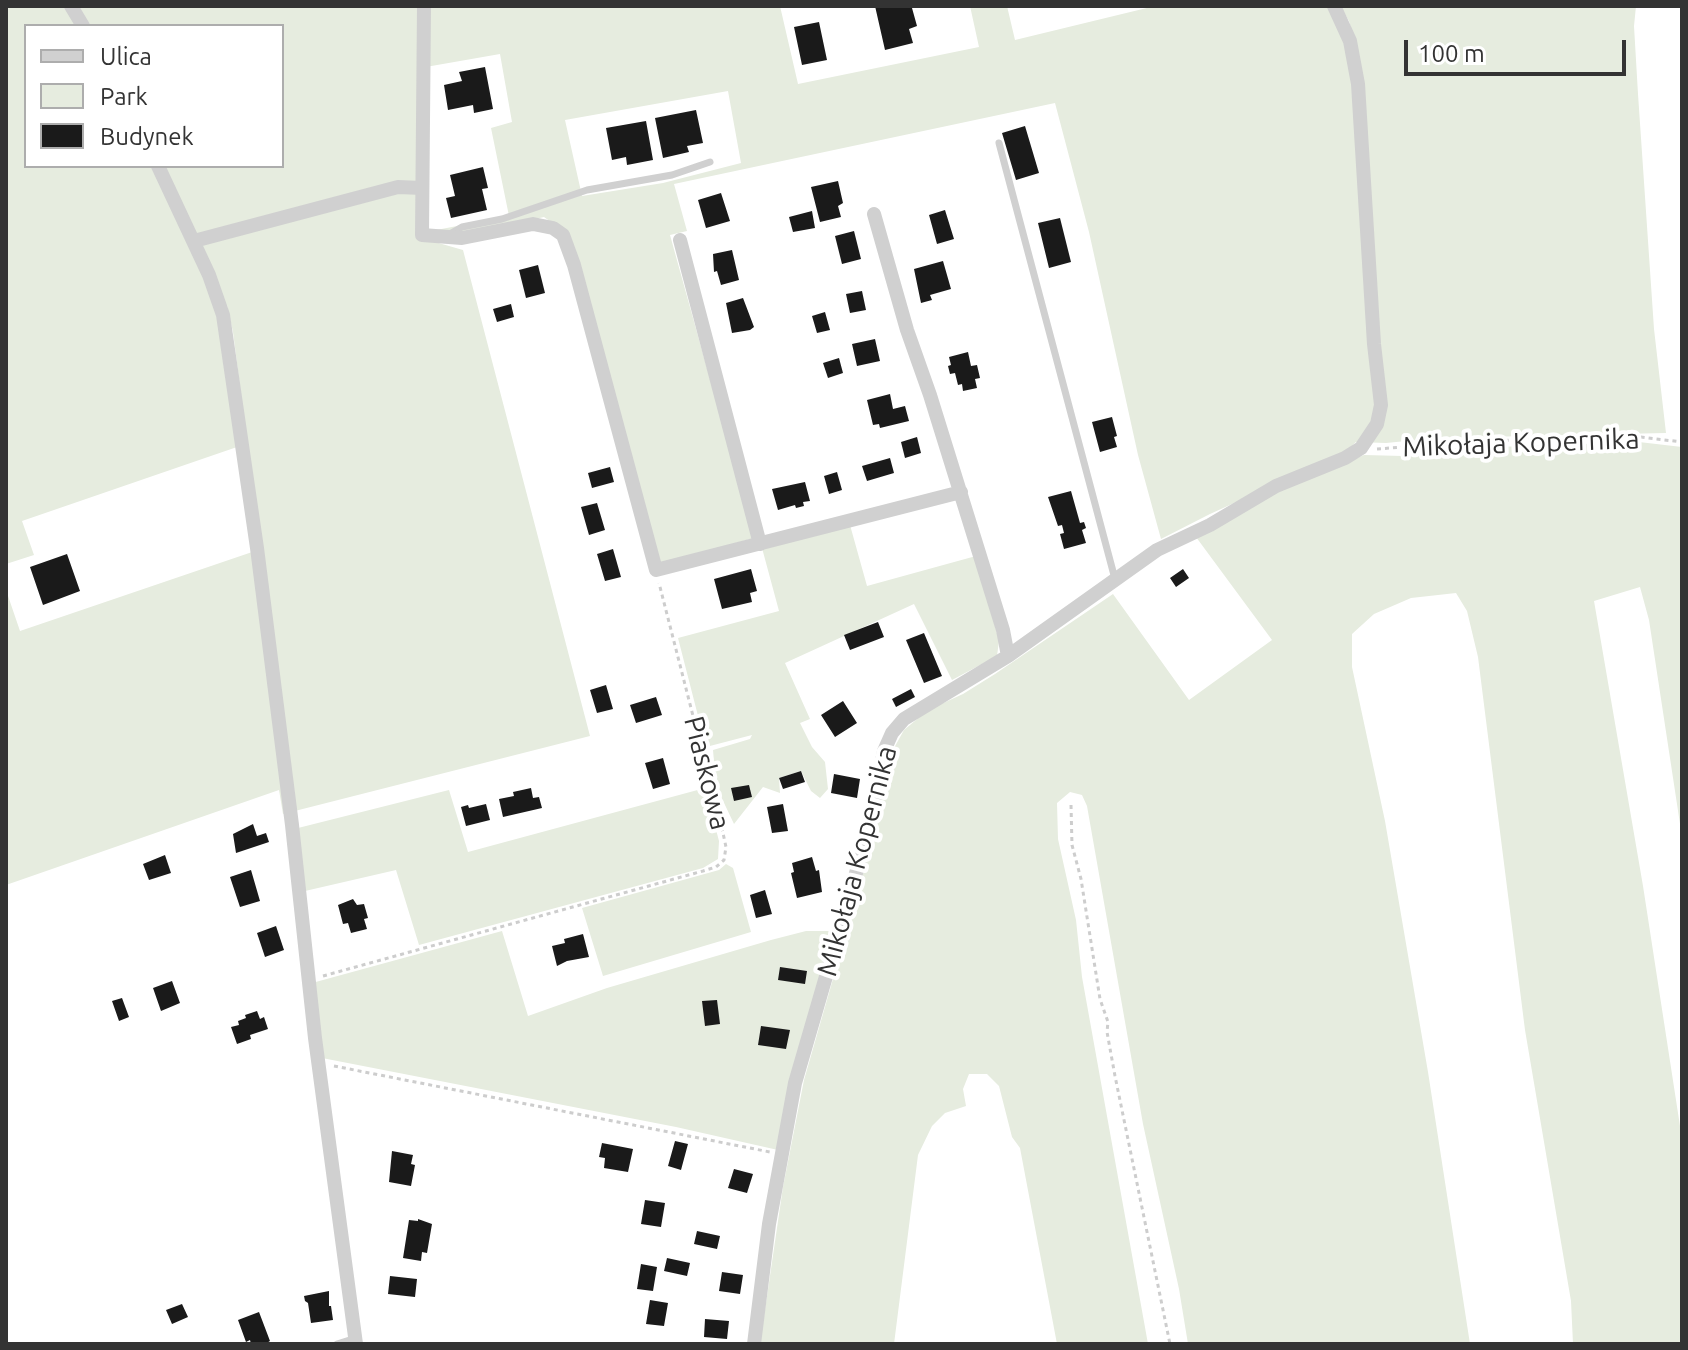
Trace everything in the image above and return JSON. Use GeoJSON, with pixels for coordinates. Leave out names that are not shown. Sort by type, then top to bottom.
{"type":"FeatureCollection","features":[{"type":"Feature","properties":{"kind":"street"},"geometry":{"type":"LineString","coordinates":[[71,6],[82,24]]}},
{"type":"Feature","properties":{"kind":"street"},"geometry":{"type":"LineString","coordinates":[[424,6],[422,235],[471,237],[542,224],[563,235],[574,265],[656,570],[961,492]]}},
{"type":"Feature","properties":{"kind":"street"},"geometry":{"type":"LineString","coordinates":[[1115,581],[1174,540],[1210,525],[1276,486],[1345,458],[1361,448],[1377,424],[1381,405],[1374,344],[1356,67],[1346,27],[1334,6]]}},
{"type":"Feature","properties":{"kind":"street"},"geometry":{"type":"LineString","coordinates":[[159,168],[209,275],[223,315],[257,548],[292,825],[307,980],[356,1341]]}},
{"type":"Feature","properties":{"kind":"street"},"geometry":{"type":"LineString","coordinates":[[194,241],[398,187],[422,188]]}},
{"type":"Feature","properties":{"kind":"street"},"geometry":{"type":"LineString","coordinates":[[874,214],[907,330],[1003,630],[1008,656]]}},
{"type":"Feature","properties":{"kind":"street"},"geometry":{"type":"LineString","coordinates":[[680,240],[760,544]]}},
{"type":"Feature","properties":{"kind":"street","name":"Mikołaja Kopernika"},"geometry":{"type":"LineString","coordinates":[[754,1344],[769,1224],[795,1083],[868,832],[884,751],[892,733],[920,707],[1008,656],[1115,581]]}},
{"type":"Feature","properties":{"kind":"lane"},"geometry":{"type":"LineString","coordinates":[[999,143],[1115,581]]}},
{"type":"Feature","properties":{"kind":"lane"},"geometry":{"type":"LineString","coordinates":[[445,237],[462,227],[502,219],[587,190],[672,175],[710,162]]}},
{"type":"Feature","properties":{"kind":"lane"},"geometry":{"type":"LineString","coordinates":[[337,1344],[356,1341]]}},
{"type":"Feature","properties":{"kind":"path","name":"Mikołaja Kopernika"},"geometry":{"type":"LineString","coordinates":[[1361,448],[1640,437],[1682,442]]}},
{"type":"Feature","properties":{"kind":"path","name":"Piaskowa"},"geometry":{"type":"LineString","coordinates":[[307,980],[703,871],[716,867],[724,860],[723,833],[656,570]]}},
{"type":"Feature","properties":{"kind":"path"},"geometry":{"type":"LineString","coordinates":[[1071,805],[1072,845],[1081,879],[1100,999],[1108,1022],[1115,1076],[1170,1344]]}},
{"type":"Feature","properties":{"kind":"path"},"geometry":{"type":"LineString","coordinates":[[318,1062],[782,1155]]}},
{"type":"Feature","properties":{"kind":"green space"},"geometry":{"type":"Polygon","coordinates":[[[6,6],[780,6],[798,84],[979,47],[970,6],[1007,6],[1015,40],[1155,6],[1330,6],[1354,38],[1340,6],[1636,6],[1634,26],[1654,329],[1666,433],[1356,442],[1344,453],[1161,539],[1138,455],[1089,232],[1055,103],[674,184],[687,231],[670,235],[754,538],[659,564],[569,235],[544,217],[469,234],[426,232],[509,216],[491,128],[512,122],[500,54],[420,68],[421,238],[463,250],[590,736],[283,814],[279,790],[6,885],[6,590],[20,631],[261,549],[227,305],[237,447],[22,521],[34,555],[6,564],[6,6]],[[728,91],[565,120],[582,196],[663,183],[741,163],[728,91]]]}},
{"type":"Feature","properties":{"kind":"green space"},"geometry":{"type":"Polygon","coordinates":[[[1639,442],[1682,447],[1682,837],[1649,620],[1640,587],[1594,601],[1682,1139],[1682,1344],[1573,1344],[1571,1301],[1525,1030],[1478,657],[1467,611],[1456,593],[1411,598],[1374,614],[1352,634],[1352,667],[1385,821],[1470,1344],[1188,1344],[1143,1124],[1087,806],[1082,795],[1070,792],[1057,803],[1058,839],[1076,920],[1082,977],[1148,1344],[1057,1344],[1020,1148],[1012,1137],[999,1086],[987,1074],[969,1074],[963,1089],[966,1106],[945,1113],[932,1126],[918,1155],[894,1344],[760,1344],[783,1187],[804,1080],[874,836],[885,779],[894,748],[904,730],[928,710],[963,694],[995,674],[1113,594],[1189,700],[1272,640],[1196,537],[1280,491],[1364,455],[1403,456],[1441,449],[1639,442]]]}},
{"type":"Feature","properties":{"kind":"green space"},"geometry":{"type":"Polygon","coordinates":[[[850,525],[867,586],[976,556],[999,641],[997,656],[952,680],[914,604],[785,663],[810,719],[800,723],[812,747],[825,762],[828,789],[820,798],[811,791],[801,771],[779,778],[780,793],[763,787],[734,824],[716,786],[713,750],[750,739],[752,735],[706,747],[678,638],[779,611],[762,548],[850,525]]]}},
{"type":"Feature","properties":{"kind":"green space"},"geometry":{"type":"Polygon","coordinates":[[[705,788],[719,841],[718,859],[703,868],[419,945],[396,870],[305,891],[298,828],[449,790],[468,852],[705,788]]]}},
{"type":"Feature","properties":{"kind":"green space"},"geometry":{"type":"Polygon","coordinates":[[[726,864],[733,868],[751,932],[603,976],[582,908],[719,870],[726,864]]]}},
{"type":"Feature","properties":{"kind":"green space"},"geometry":{"type":"Polygon","coordinates":[[[502,931],[528,1016],[607,988],[771,940],[806,931],[835,931],[778,1150],[322,1058],[312,983],[502,931]]]}},
{"type":"Feature","properties":{"kind":"building"},"geometry":{"type":"Polygon","coordinates":[[[875,6],[912,8],[917,26],[909,29],[913,43],[885,50],[875,6]]]}},
{"type":"Feature","properties":{"kind":"building"},"geometry":{"type":"Polygon","coordinates":[[[819,22],[827,60],[802,65],[794,27],[819,22]]]}},
{"type":"Feature","properties":{"kind":"building"},"geometry":{"type":"Polygon","coordinates":[[[485,67],[493,109],[474,113],[473,105],[448,110],[444,85],[462,81],[459,72],[485,67]]]}},
{"type":"Feature","properties":{"kind":"building"},"geometry":{"type":"Polygon","coordinates":[[[696,110],[703,143],[687,146],[689,152],[663,158],[655,118],[696,110]]]}},
{"type":"Feature","properties":{"kind":"building"},"geometry":{"type":"Polygon","coordinates":[[[646,121],[653,160],[627,165],[626,157],[612,160],[606,128],[646,121]]]}},
{"type":"Feature","properties":{"kind":"building"},"geometry":{"type":"Polygon","coordinates":[[[1025,126],[1039,173],[1016,180],[1002,133],[1025,126]]]}},
{"type":"Feature","properties":{"kind":"building"},"geometry":{"type":"Polygon","coordinates":[[[483,167],[488,188],[482,189],[487,210],[451,218],[446,198],[455,196],[450,175],[483,167]]]}},
{"type":"Feature","properties":{"kind":"building"},"geometry":{"type":"Polygon","coordinates":[[[838,181],[843,203],[838,206],[841,217],[820,222],[811,187],[838,181]]]}},
{"type":"Feature","properties":{"kind":"building"},"geometry":{"type":"Polygon","coordinates":[[[721,193],[730,221],[706,228],[698,200],[721,193]]]}},
{"type":"Feature","properties":{"kind":"building"},"geometry":{"type":"Polygon","coordinates":[[[945,210],[954,239],[937,244],[929,215],[945,210]]]}},
{"type":"Feature","properties":{"kind":"building"},"geometry":{"type":"Polygon","coordinates":[[[812,211],[815,228],[793,232],[789,217],[812,211]]]}},
{"type":"Feature","properties":{"kind":"building"},"geometry":{"type":"Polygon","coordinates":[[[1060,218],[1071,262],[1049,268],[1038,223],[1060,218]]]}},
{"type":"Feature","properties":{"kind":"building"},"geometry":{"type":"Polygon","coordinates":[[[854,231],[861,259],[842,264],[835,236],[854,231]]]}},
{"type":"Feature","properties":{"kind":"building"},"geometry":{"type":"Polygon","coordinates":[[[732,250],[739,280],[721,285],[717,271],[714,272],[713,254],[732,250]]]}},
{"type":"Feature","properties":{"kind":"building"},"geometry":{"type":"Polygon","coordinates":[[[943,261],[951,289],[930,295],[932,300],[921,303],[914,269],[943,261]]]}},
{"type":"Feature","properties":{"kind":"building"},"geometry":{"type":"Polygon","coordinates":[[[538,265],[545,293],[526,298],[519,270],[538,265]]]}},
{"type":"Feature","properties":{"kind":"building"},"geometry":{"type":"Polygon","coordinates":[[[862,291],[866,310],[850,313],[846,294],[862,291]]]}},
{"type":"Feature","properties":{"kind":"building"},"geometry":{"type":"Polygon","coordinates":[[[743,298],[754,327],[732,333],[726,303],[743,298]]]}},
{"type":"Feature","properties":{"kind":"building"},"geometry":{"type":"Polygon","coordinates":[[[511,304],[514,317],[497,322],[493,309],[511,304]]]}},
{"type":"Feature","properties":{"kind":"building"},"geometry":{"type":"Polygon","coordinates":[[[825,312],[830,330],[817,333],[812,316],[825,312]]]}},
{"type":"Feature","properties":{"kind":"building"},"geometry":{"type":"Polygon","coordinates":[[[875,339],[880,361],[857,366],[852,344],[875,339]]]}},
{"type":"Feature","properties":{"kind":"building"},"geometry":{"type":"Polygon","coordinates":[[[968,352],[971,366],[977,365],[980,378],[975,379],[977,388],[963,391],[955,373],[950,374],[949,357],[968,352]]]}},
{"type":"Feature","properties":{"kind":"building"},"geometry":{"type":"Polygon","coordinates":[[[839,358],[843,373],[828,378],[823,363],[839,358]]]}},
{"type":"Feature","properties":{"kind":"building"},"geometry":{"type":"Polygon","coordinates":[[[890,394],[893,409],[905,406],[909,421],[880,428],[879,424],[873,425],[867,400],[890,394]]]}},
{"type":"Feature","properties":{"kind":"building"},"geometry":{"type":"Polygon","coordinates":[[[1112,417],[1117,447],[1100,452],[1092,422],[1112,417]]]}},
{"type":"Feature","properties":{"kind":"building"},"geometry":{"type":"Polygon","coordinates":[[[917,437],[921,453],[905,458],[901,442],[917,437]]]}},
{"type":"Feature","properties":{"kind":"building"},"geometry":{"type":"Polygon","coordinates":[[[890,458],[894,473],[867,481],[862,466],[890,458]]]}},
{"type":"Feature","properties":{"kind":"building"},"geometry":{"type":"Polygon","coordinates":[[[610,467],[614,482],[592,488],[588,473],[610,467]]]}},
{"type":"Feature","properties":{"kind":"building"},"geometry":{"type":"Polygon","coordinates":[[[837,472],[842,490],[829,494],[824,476],[837,472]]]}},
{"type":"Feature","properties":{"kind":"building"},"geometry":{"type":"Polygon","coordinates":[[[805,482],[810,501],[803,502],[804,506],[778,510],[772,489],[805,482]]]}},
{"type":"Feature","properties":{"kind":"building"},"geometry":{"type":"Polygon","coordinates":[[[1071,491],[1080,523],[1084,522],[1086,528],[1082,530],[1086,543],[1064,549],[1060,534],[1064,533],[1062,525],[1058,526],[1048,497],[1071,491]]]}},
{"type":"Feature","properties":{"kind":"building"},"geometry":{"type":"Polygon","coordinates":[[[597,503],[605,530],[589,535],[581,507],[597,503]]]}},
{"type":"Feature","properties":{"kind":"building"},"geometry":{"type":"Polygon","coordinates":[[[613,549],[621,577],[605,581],[597,554],[613,549]]]}},
{"type":"Feature","properties":{"kind":"building"},"geometry":{"type":"Polygon","coordinates":[[[67,554],[80,591],[43,605],[30,567],[67,554]]]}},
{"type":"Feature","properties":{"kind":"building"},"geometry":{"type":"Polygon","coordinates":[[[751,569],[757,591],[750,593],[752,602],[722,609],[714,579],[751,569]]]}},
{"type":"Feature","properties":{"kind":"building"},"geometry":{"type":"Polygon","coordinates":[[[1183,569],[1189,578],[1176,587],[1170,578],[1183,569]]]}},
{"type":"Feature","properties":{"kind":"building"},"geometry":{"type":"Polygon","coordinates":[[[878,622],[884,637],[850,650],[844,635],[878,622]]]}},
{"type":"Feature","properties":{"kind":"building"},"geometry":{"type":"Polygon","coordinates":[[[924,633],[942,676],[924,683],[906,640],[924,633]]]}},
{"type":"Feature","properties":{"kind":"building"},"geometry":{"type":"Polygon","coordinates":[[[606,685],[613,709],[597,713],[590,690],[606,685]]]}},
{"type":"Feature","properties":{"kind":"building"},"geometry":{"type":"Polygon","coordinates":[[[911,689],[915,697],[896,707],[892,699],[911,689]]]}},
{"type":"Feature","properties":{"kind":"building"},"geometry":{"type":"Polygon","coordinates":[[[656,697],[662,715],[636,723],[630,705],[656,697]]]}},
{"type":"Feature","properties":{"kind":"building"},"geometry":{"type":"Polygon","coordinates":[[[843,701],[857,723],[835,737],[821,715],[843,701]]]}},
{"type":"Feature","properties":{"kind":"building"},"geometry":{"type":"Polygon","coordinates":[[[663,758],[670,784],[653,789],[645,763],[663,758]]]}},
{"type":"Feature","properties":{"kind":"building"},"geometry":{"type":"Polygon","coordinates":[[[801,771],[805,782],[783,789],[779,778],[801,771]]]}},
{"type":"Feature","properties":{"kind":"building"},"geometry":{"type":"Polygon","coordinates":[[[834,774],[860,779],[857,798],[831,793],[834,774]]]}},
{"type":"Feature","properties":{"kind":"building"},"geometry":{"type":"Polygon","coordinates":[[[749,785],[752,797],[734,801],[731,788],[749,785]]]}},
{"type":"Feature","properties":{"kind":"building"},"geometry":{"type":"Polygon","coordinates":[[[531,788],[533,798],[539,797],[542,808],[503,817],[499,799],[531,788]]]}},
{"type":"Feature","properties":{"kind":"building"},"geometry":{"type":"Polygon","coordinates":[[[486,804],[490,820],[466,826],[461,807],[486,804]]]}},
{"type":"Feature","properties":{"kind":"building"},"geometry":{"type":"Polygon","coordinates":[[[783,804],[788,831],[772,833],[767,807],[783,804]]]}},
{"type":"Feature","properties":{"kind":"building"},"geometry":{"type":"Polygon","coordinates":[[[253,824],[257,836],[266,833],[269,842],[236,853],[233,834],[253,824]]]}},
{"type":"Feature","properties":{"kind":"building"},"geometry":{"type":"Polygon","coordinates":[[[165,855],[171,873],[149,880],[143,864],[165,855]]]}},
{"type":"Feature","properties":{"kind":"building"},"geometry":{"type":"Polygon","coordinates":[[[812,857],[816,871],[819,870],[822,892],[797,898],[791,873],[794,872],[792,863],[812,857]]]}},
{"type":"Feature","properties":{"kind":"building"},"geometry":{"type":"Polygon","coordinates":[[[251,870],[260,901],[240,907],[230,877],[251,870]]]}},
{"type":"Feature","properties":{"kind":"building"},"geometry":{"type":"Polygon","coordinates":[[[765,890],[772,914],[756,918],[750,895],[765,890]]]}},
{"type":"Feature","properties":{"kind":"building"},"geometry":{"type":"Polygon","coordinates":[[[353,899],[357,905],[364,904],[368,918],[364,919],[367,929],[351,933],[348,923],[343,924],[338,905],[353,899]]]}},
{"type":"Feature","properties":{"kind":"building"},"geometry":{"type":"Polygon","coordinates":[[[276,926],[284,950],[265,957],[257,933],[276,926]]]}},
{"type":"Feature","properties":{"kind":"building"},"geometry":{"type":"Polygon","coordinates":[[[583,934],[589,957],[557,966],[552,946],[583,934]]]}},
{"type":"Feature","properties":{"kind":"building"},"geometry":{"type":"Polygon","coordinates":[[[780,967],[807,971],[805,984],[778,980],[780,967]]]}},
{"type":"Feature","properties":{"kind":"building"},"geometry":{"type":"Polygon","coordinates":[[[172,981],[180,1003],[161,1011],[153,988],[172,981]]]}},
{"type":"Feature","properties":{"kind":"building"},"geometry":{"type":"Polygon","coordinates":[[[122,998],[129,1017],[119,1021],[112,1001],[122,998]]]}},
{"type":"Feature","properties":{"kind":"building"},"geometry":{"type":"Polygon","coordinates":[[[717,1000],[720,1024],[705,1026],[702,1001],[717,1000]]]}},
{"type":"Feature","properties":{"kind":"building"},"geometry":{"type":"Polygon","coordinates":[[[257,1011],[260,1019],[264,1017],[268,1029],[250,1035],[251,1039],[237,1044],[231,1027],[239,1025],[238,1021],[246,1018],[245,1015],[257,1011]]]}},
{"type":"Feature","properties":{"kind":"building"},"geometry":{"type":"Polygon","coordinates":[[[761,1026],[790,1030],[786,1049],[758,1045],[761,1026]]]}},
{"type":"Feature","properties":{"kind":"building"},"geometry":{"type":"Polygon","coordinates":[[[675,1141],[688,1144],[681,1170],[668,1166],[675,1141]]]}},
{"type":"Feature","properties":{"kind":"building"},"geometry":{"type":"Polygon","coordinates":[[[602,1143],[633,1149],[628,1172],[604,1168],[605,1158],[599,1157],[602,1143]]]}},
{"type":"Feature","properties":{"kind":"building"},"geometry":{"type":"Polygon","coordinates":[[[392,1151],[413,1155],[411,1164],[415,1165],[411,1186],[389,1182],[392,1151]]]}},
{"type":"Feature","properties":{"kind":"building"},"geometry":{"type":"Polygon","coordinates":[[[734,1169],[753,1174],[747,1193],[728,1188],[734,1169]]]}},
{"type":"Feature","properties":{"kind":"building"},"geometry":{"type":"Polygon","coordinates":[[[645,1200],[665,1203],[661,1227],[641,1224],[645,1200]]]}},
{"type":"Feature","properties":{"kind":"building"},"geometry":{"type":"Polygon","coordinates":[[[418,1219],[432,1224],[427,1253],[422,1252],[421,1261],[403,1258],[409,1220],[418,1219]]]}},
{"type":"Feature","properties":{"kind":"building"},"geometry":{"type":"Polygon","coordinates":[[[697,1231],[720,1236],[717,1249],[694,1244],[697,1231]]]}},
{"type":"Feature","properties":{"kind":"building"},"geometry":{"type":"Polygon","coordinates":[[[667,1258],[690,1263],[687,1276],[664,1271],[667,1258]]]}},
{"type":"Feature","properties":{"kind":"building"},"geometry":{"type":"Polygon","coordinates":[[[641,1264],[657,1267],[653,1291],[637,1289],[641,1264]]]}},
{"type":"Feature","properties":{"kind":"building"},"geometry":{"type":"Polygon","coordinates":[[[722,1272],[743,1275],[740,1294],[719,1291],[722,1272]]]}},
{"type":"Feature","properties":{"kind":"building"},"geometry":{"type":"Polygon","coordinates":[[[390,1276],[417,1279],[415,1297],[388,1294],[390,1276]]]}},
{"type":"Feature","properties":{"kind":"building"},"geometry":{"type":"Polygon","coordinates":[[[329,1291],[333,1320],[311,1323],[304,1296],[329,1291]]]}},
{"type":"Feature","properties":{"kind":"building"},"geometry":{"type":"Polygon","coordinates":[[[650,1300],[668,1303],[664,1326],[646,1324],[650,1300]]]}},
{"type":"Feature","properties":{"kind":"building"},"geometry":{"type":"Polygon","coordinates":[[[182,1304],[188,1317],[172,1324],[166,1310],[182,1304]]]}},
{"type":"Feature","properties":{"kind":"building"},"geometry":{"type":"Polygon","coordinates":[[[259,1312],[270,1341],[251,1344],[250,1340],[246,1342],[238,1320],[259,1312]]]}},
{"type":"Feature","properties":{"kind":"building"},"geometry":{"type":"Polygon","coordinates":[[[705,1319],[729,1321],[727,1339],[704,1337],[705,1319]]]}}]}
